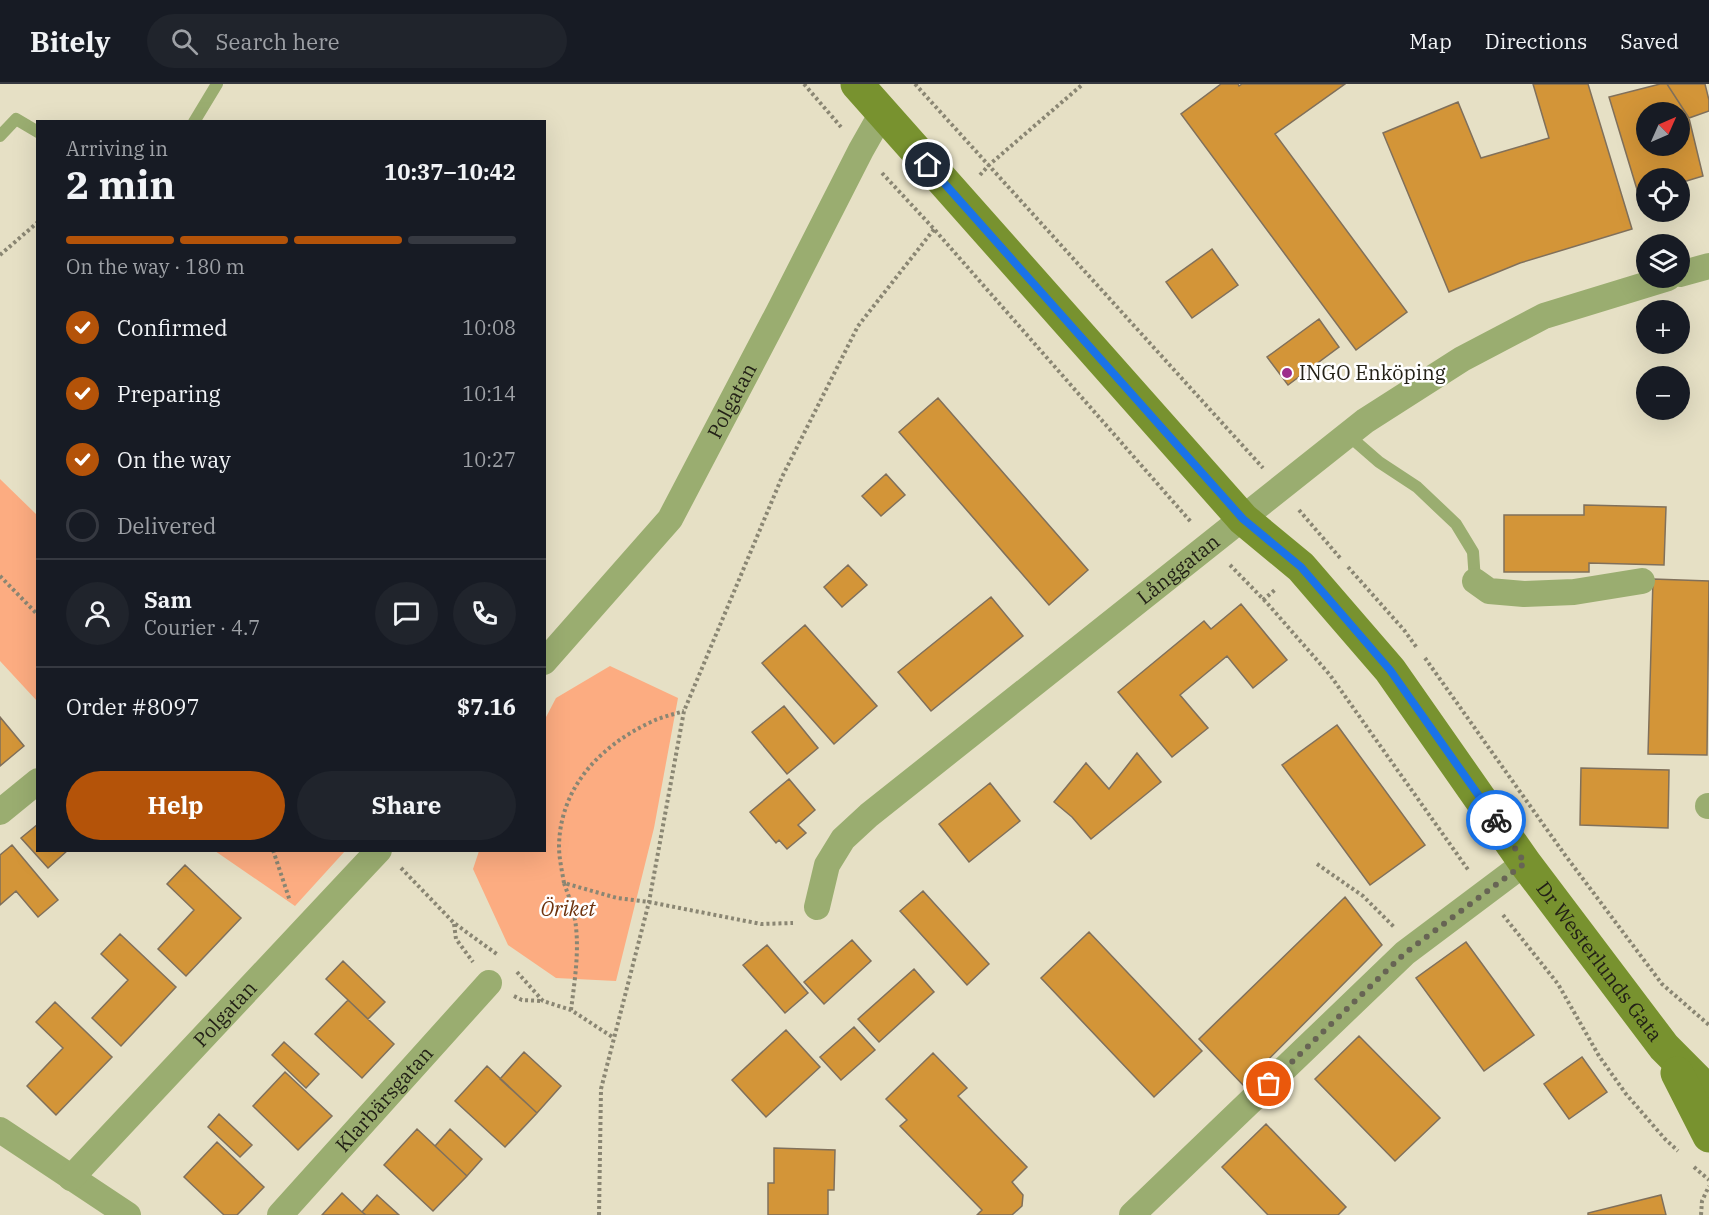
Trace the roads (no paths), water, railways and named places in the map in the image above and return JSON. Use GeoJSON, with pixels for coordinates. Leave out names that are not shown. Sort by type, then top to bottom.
{"type":"FeatureCollection","features":[{"type":"Feature","properties":{"kind":"main road","name":"Dr Westerlunds Gata"},"geometry":{"type":"LineString","coordinates":[[856,84],[1243,519],[1301,567],[1390,670],[1525,863],[1664,1047],[1709,1092]]}},
{"type":"Feature","properties":{"kind":"main road","name":"Dr Westerlunds Gata"},"geometry":{"type":"LineString","coordinates":[[1664,1047],[1709,1136]]}},
{"type":"Feature","properties":{"kind":"street","name":"Polgatan"},"geometry":{"type":"LineString","coordinates":[[546,660],[670,519],[882,113]]}},
{"type":"Feature","properties":{"kind":"street"},"geometry":{"type":"LineString","coordinates":[[1690,271],[1709,266]]}},
{"type":"Feature","properties":{"kind":"street","name":"Långgatan"},"geometry":{"type":"LineString","coordinates":[[817,907],[827,865],[843,839],[869,815],[1365,421],[1462,359],[1544,316],[1636,286]]}},
{"type":"Feature","properties":{"kind":"street"},"geometry":{"type":"LineString","coordinates":[[1475,581],[1489,591],[1524,594],[1574,592],[1642,581]]}},
{"type":"Feature","properties":{"kind":"street"},"geometry":{"type":"LineString","coordinates":[[0,812],[36,783]]}},
{"type":"Feature","properties":{"kind":"street","name":"Polgatan"},"geometry":{"type":"LineString","coordinates":[[71,1178],[377,852]]}},
{"type":"Feature","properties":{"kind":"street"},"geometry":{"type":"LineString","coordinates":[[1132,1215],[1413,947],[1525,863]]}},
{"type":"Feature","properties":{"kind":"street","name":"Klarbärsgatan"},"geometry":{"type":"LineString","coordinates":[[280,1215],[489,983]]}},
{"type":"Feature","properties":{"kind":"street"},"geometry":{"type":"LineString","coordinates":[[0,1130],[128,1215]]}},
{"type":"Feature","properties":{"kind":"lane"},"geometry":{"type":"LineString","coordinates":[[195,120],[217,84]]}},
{"type":"Feature","properties":{"kind":"lane"},"geometry":{"type":"LineString","coordinates":[[0,136],[16,119],[36,131]]}},
{"type":"Feature","properties":{"kind":"lane"},"geometry":{"type":"LineString","coordinates":[[1348,435],[1379,462],[1417,487],[1456,524],[1473,552],[1475,581]]}},
{"type":"Feature","properties":{"kind":"place","name":"INGO Enköping"},"geometry":{"type":"Point","coordinates":[1287,373]}},
{"type":"Feature","properties":{"kind":"park label","name":"Öriket"},"geometry":{"type":"Point","coordinates":[568,909]}}]}
